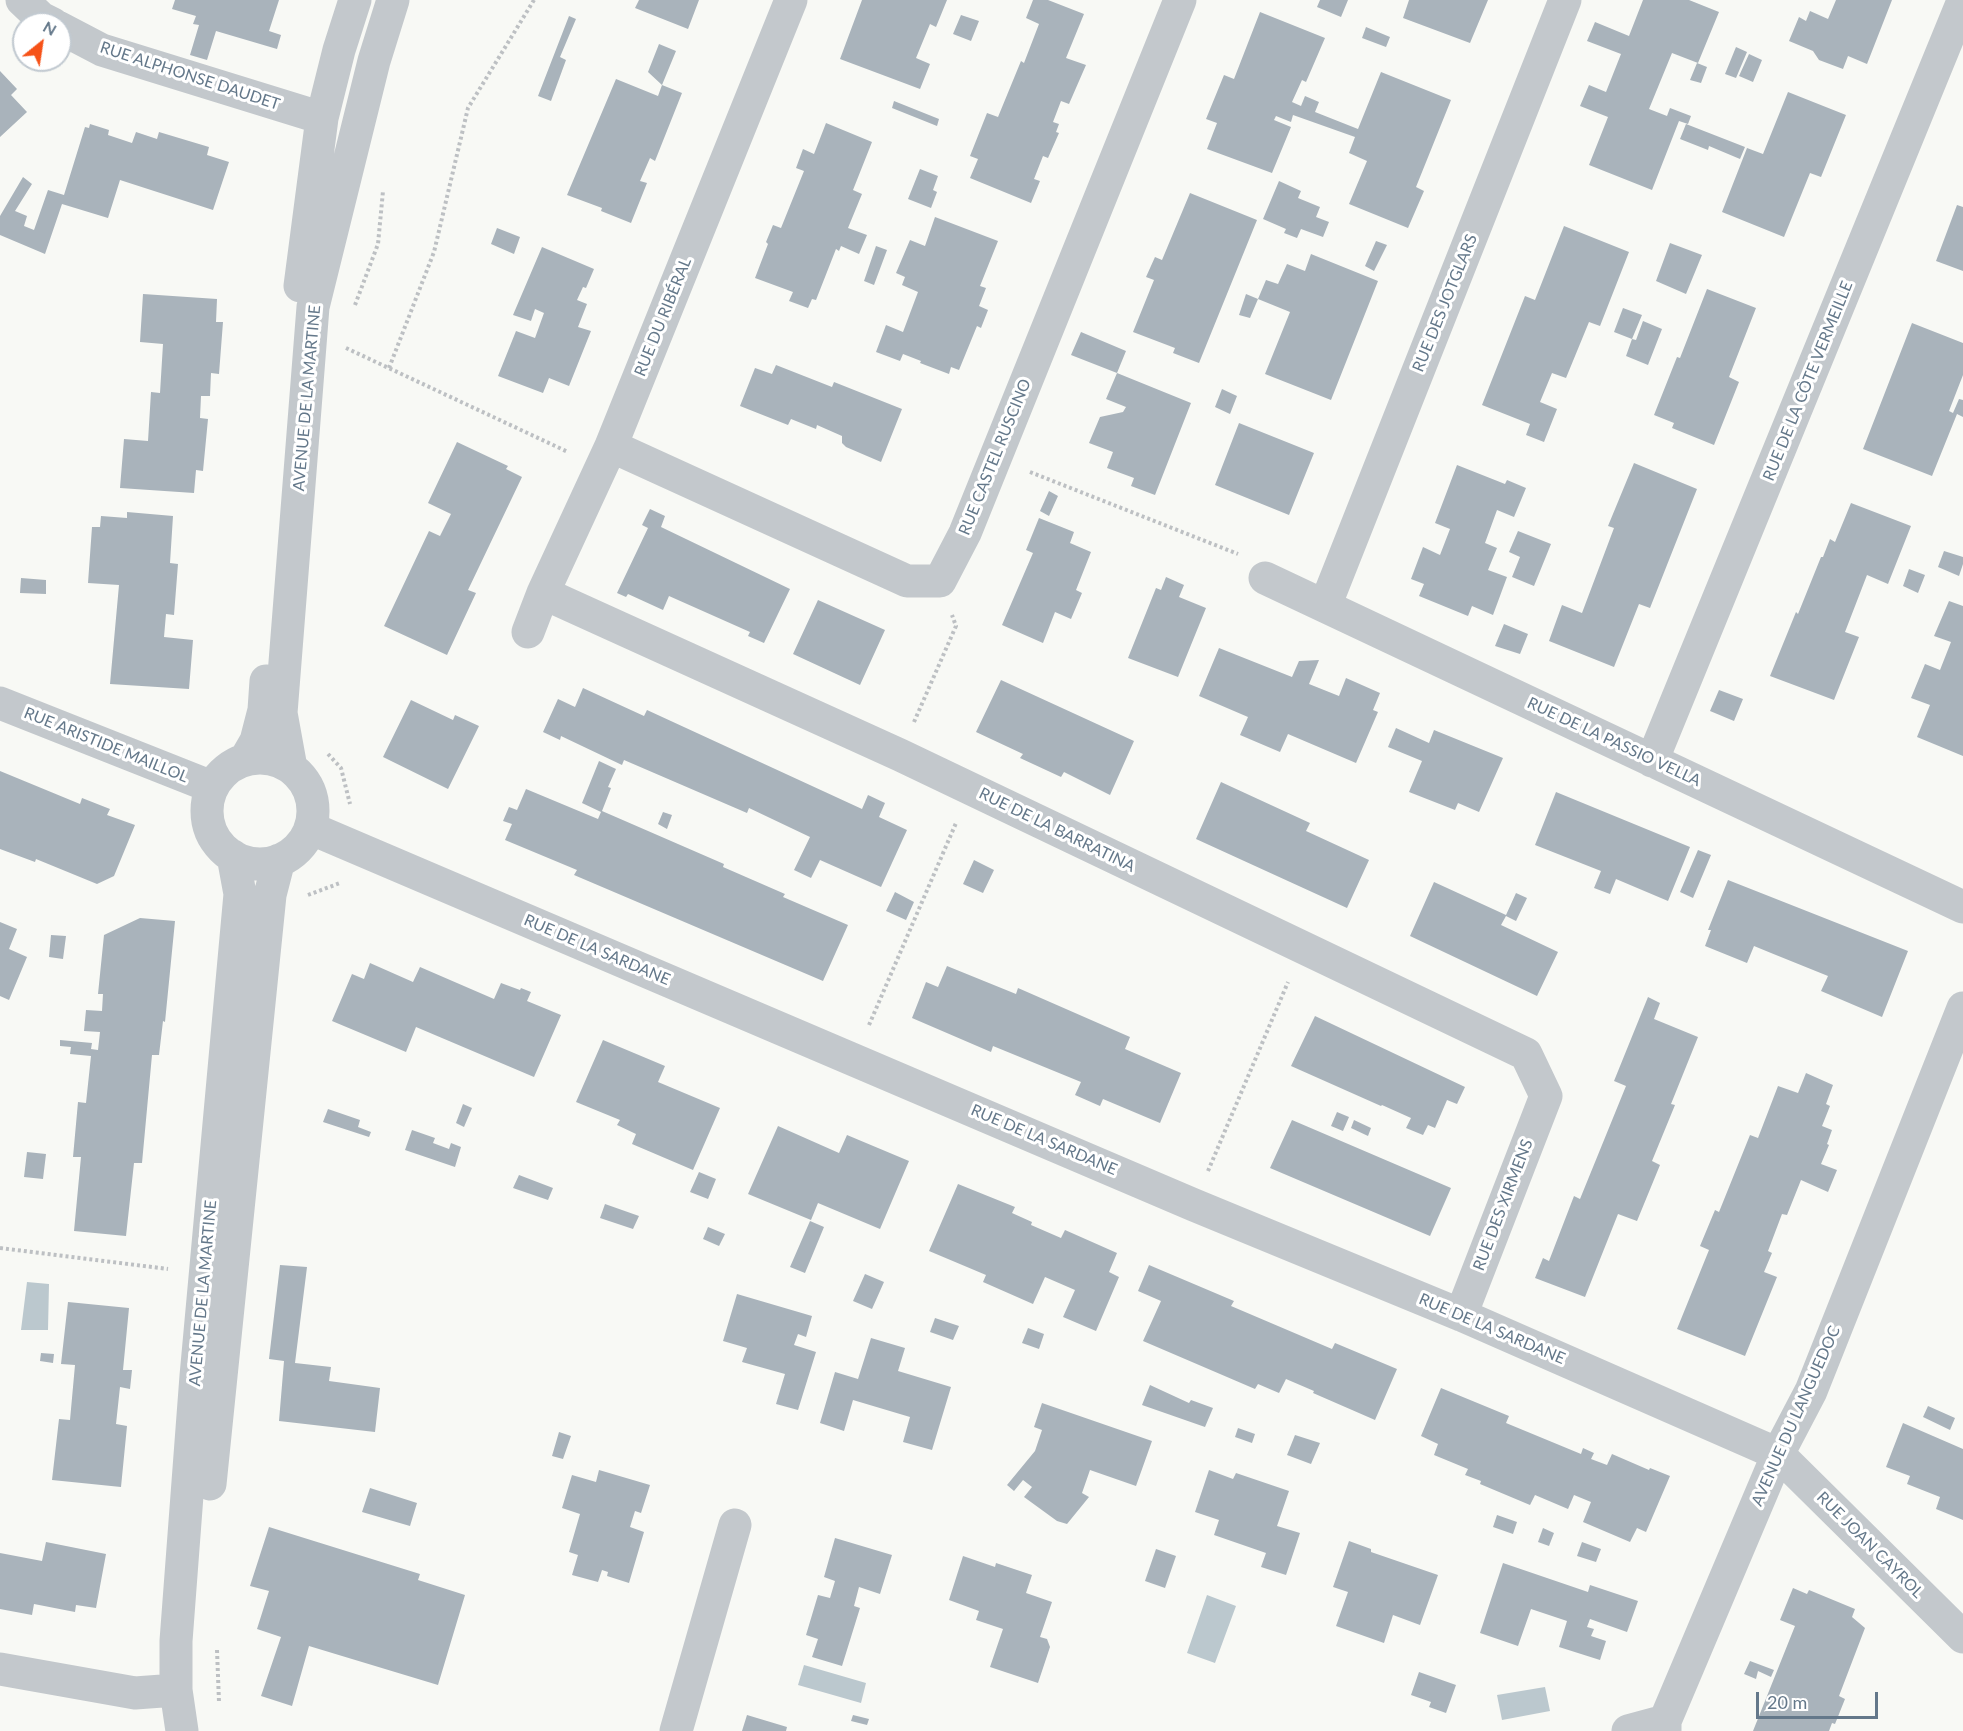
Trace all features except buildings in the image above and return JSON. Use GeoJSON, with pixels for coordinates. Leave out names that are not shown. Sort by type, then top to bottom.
{"type":"FeatureCollection","features":[{"type":"Feature","properties":{"kind":"street"},"geometry":{"type":"LineString","coordinates":[[22,0],[35,12]]}},
{"type":"Feature","properties":{"kind":"street","name":"AVENUE DE LA MARTINE"},"geometry":{"type":"LineString","coordinates":[[245,760],[256,741],[264,710],[295,325],[322,118],[339,50],[355,0]]}},
{"type":"Feature","properties":{"kind":"street","name":"AVENUE DE LA MARTINE"},"geometry":{"type":"LineString","coordinates":[[291,768],[281,713],[313,307],[374,61],[393,0]]}},
{"type":"Feature","properties":{"kind":"street","name":"RUE DU RIBÉRAL"},"geometry":{"type":"LineString","coordinates":[[528,632],[543,593],[606,457],[791,0]]}},
{"type":"Feature","properties":{"kind":"street","name":"RUE CASTEL RUSCINO"},"geometry":{"type":"LineString","coordinates":[[940,581],[965,533],[996,458],[1180,0]]}},
{"type":"Feature","properties":{"kind":"street","name":"RUE DES JOTGLARS"},"geometry":{"type":"LineString","coordinates":[[1325,606],[1565,0]]}},
{"type":"Feature","properties":{"kind":"street","name":"RUE DE LA CÔTE VERMEILLE"},"geometry":{"type":"LineString","coordinates":[[1652,761],[1963,0]]}},
{"type":"Feature","properties":{"kind":"street","name":"RUE ALPHONSE DAUDET"},"geometry":{"type":"LineString","coordinates":[[72,34],[102,50],[322,118]]}},
{"type":"Feature","properties":{"kind":"street"},"geometry":{"type":"LineString","coordinates":[[606,457],[907,581],[940,581]]}},
{"type":"Feature","properties":{"kind":"street","name":"RUE DE LA PASSIO VELLA"},"geometry":{"type":"LineString","coordinates":[[1265,578],[1963,907]]}},
{"type":"Feature","properties":{"kind":"street","name":"RUE DE LA BARRATINA"},"geometry":{"type":"LineString","coordinates":[[543,593],[900,755],[1526,1054],[1546,1096]]}},
{"type":"Feature","properties":{"kind":"street","name":"RUE ARISTIDE MAILLOL"},"geometry":{"type":"LineString","coordinates":[[0,703],[212,787]]}},
{"type":"Feature","properties":{"kind":"street"},"geometry":{"type":"LineString","coordinates":[[262,757],[291,768],[303,780],[311,795],[313,812],[310,828],[303,842],[279,861],[263,864],[248,862],[233,856],[221,846],[212,833],[207,817],[207,802],[212,787],[221,774],[232,765],[245,760],[262,757]]}},
{"type":"Feature","properties":{"kind":"street","name":"RUE DE LA SARDANE"},"geometry":{"type":"LineString","coordinates":[[310,828],[1194,1205],[1461,1315],[1778,1454]]}},
{"type":"Feature","properties":{"kind":"street","name":"AVENUE DE LA MARTINE"},"geometry":{"type":"LineString","coordinates":[[182,1731],[176,1690],[176,1641],[195,1376],[240,894],[233,856]]}},
{"type":"Feature","properties":{"kind":"street","name":"AVENUE DE LA MARTINE"},"geometry":{"type":"LineString","coordinates":[[194,1731],[196,1642],[213,1446],[270,895],[279,861]]}},
{"type":"Feature","properties":{"kind":"street","name":"AVENUE DU LANGUEDOC"},"geometry":{"type":"LineString","coordinates":[[1665,1726],[1778,1454],[1810,1391],[1963,1008]]}},
{"type":"Feature","properties":{"kind":"street","name":"RUE DES XIRMENS"},"geometry":{"type":"LineString","coordinates":[[1461,1315],[1546,1096]]}},
{"type":"Feature","properties":{"kind":"street","name":"RUE JOAN CAYROL"},"geometry":{"type":"LineString","coordinates":[[1778,1454],[1963,1637]]}},
{"type":"Feature","properties":{"kind":"street"},"geometry":{"type":"LineString","coordinates":[[676,1731],[735,1525]]}},
{"type":"Feature","properties":{"kind":"street"},"geometry":{"type":"LineString","coordinates":[[0,1669],[135,1693],[176,1690]]}},
{"type":"Feature","properties":{"kind":"street"},"geometry":{"type":"LineString","coordinates":[[1628,1731],[1665,1726]]}},
{"type":"Feature","properties":{"kind":"path"},"geometry":{"type":"LineString","coordinates":[[389,368],[435,252],[468,108],[534,0]]}},
{"type":"Feature","properties":{"kind":"path"},"geometry":{"type":"LineString","coordinates":[[340,345],[389,368],[606,457]]}},
{"type":"Feature","properties":{"kind":"path"},"geometry":{"type":"LineString","coordinates":[[996,458],[1262,563],[1265,578]]}},
{"type":"Feature","properties":{"kind":"path"},"geometry":{"type":"LineString","coordinates":[[900,755],[956,626],[940,581]]}},
{"type":"Feature","properties":{"kind":"path"},"geometry":{"type":"LineString","coordinates":[[854,1059],[971,789]]}},
{"type":"Feature","properties":{"kind":"path"},"geometry":{"type":"LineString","coordinates":[[1194,1205],[1303,948]]}},
{"type":"Feature","properties":{"kind":"path"},"geometry":{"type":"LineString","coordinates":[[1,1248],[205,1274]]}},
{"type":"Feature","properties":{"kind":"shaded area"},"geometry":{"type":"Polygon","coordinates":[[[27,1282],[49,1284],[48,1330],[21,1330],[27,1282]]]}},
{"type":"Feature","properties":{"kind":"shaded area"},"geometry":{"type":"Polygon","coordinates":[[[1207,1595],[1236,1606],[1215,1663],[1187,1653],[1207,1595]]]}},
{"type":"Feature","properties":{"kind":"shaded area"},"geometry":{"type":"Polygon","coordinates":[[[804,1665],[866,1683],[861,1703],[798,1685],[804,1665]]]}},
{"type":"Feature","properties":{"kind":"shaded area"},"geometry":{"type":"Polygon","coordinates":[[[1545,1687],[1550,1711],[1502,1720],[1497,1695],[1545,1687]]]}}]}
